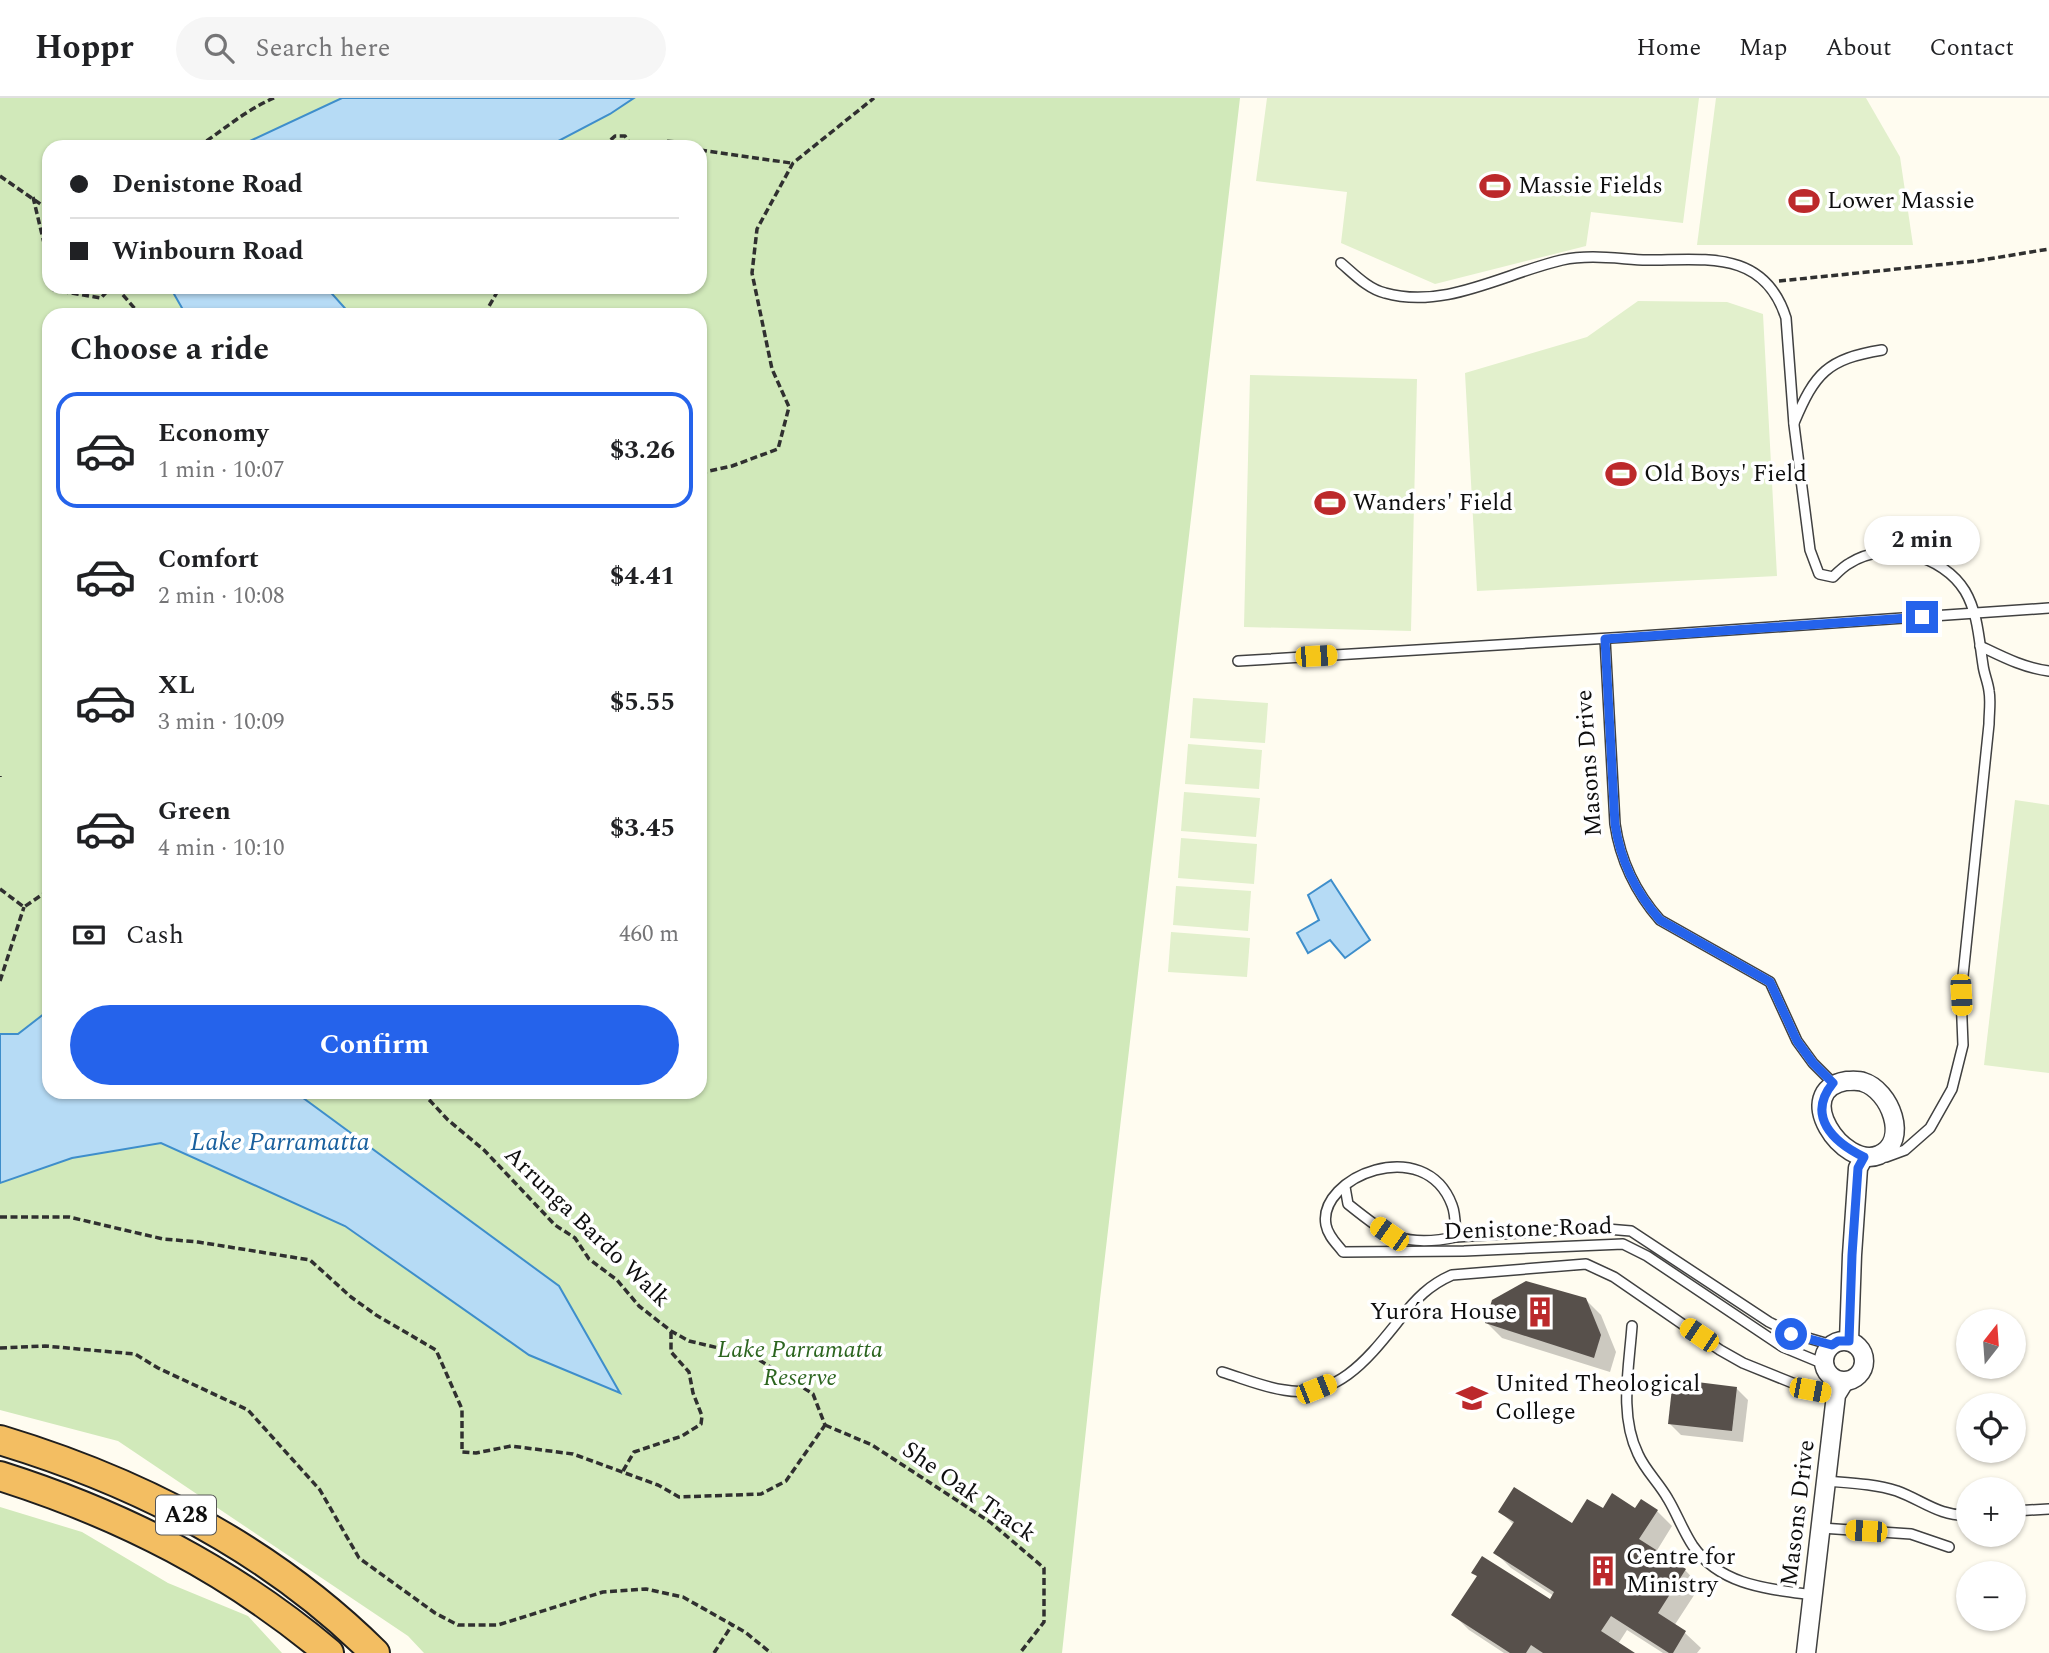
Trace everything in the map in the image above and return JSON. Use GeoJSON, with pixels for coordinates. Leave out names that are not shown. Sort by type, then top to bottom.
{"type":"FeatureCollection","features":[{"type":"Feature","properties":{"kind":"highway","name":"A28"},"geometry":{"type":"LineString","coordinates":[[0,1440],[72,1464],[194,1519],[247,1550],[300,1587],[377,1653]]}},
{"type":"Feature","properties":{"kind":"highway","name":"A28"},"geometry":{"type":"LineString","coordinates":[[0,1476],[69,1499],[122,1521],[202,1563],[266,1605],[310,1653]]}},
{"type":"Feature","properties":{"kind":"highway"},"geometry":{"type":"LineString","coordinates":[[266,1605],[330,1653]]}},
{"type":"Feature","properties":{"kind":"street"},"geometry":{"type":"LineString","coordinates":[[1846,1080],[1863,1082],[1887,1101],[1893,1113],[1894,1131],[1888,1146],[1879,1154],[1861,1162],[1832,1134],[1823,1121],[1821,1107],[1825,1093],[1833,1083],[1846,1080]]}},
{"type":"Feature","properties":{"kind":"street"},"geometry":{"type":"LineString","coordinates":[[1840,1343],[1861,1162]]}},
{"type":"Feature","properties":{"kind":"street"},"geometry":{"type":"LineString","coordinates":[[1840,1343],[1856,1344],[1864,1353],[1864,1366],[1855,1378],[1840,1388],[1824,1364],[1827,1350],[1840,1343]]}},
{"type":"Feature","properties":{"kind":"street","name":"Masons Drive"},"geometry":{"type":"LineString","coordinates":[[1806,1653],[1840,1388]]}},
{"type":"Feature","properties":{"kind":"lane"},"geometry":{"type":"LineString","coordinates":[[1341,262],[1362,281],[1384,293],[1413,296],[1448,295],[1563,260],[1598,257],[1722,260],[1747,269],[1767,282],[1781,303],[1786,318],[1794,425],[1810,550],[1819,575],[1833,576],[1851,562],[1876,554],[1903,552],[1926,559],[1948,573],[1964,590],[1975,614],[1984,673],[1990,692],[1961,995],[1963,1045],[1952,1089],[1930,1128],[1905,1150],[1861,1162]]}},
{"type":"Feature","properties":{"kind":"lane"},"geometry":{"type":"LineString","coordinates":[[1794,425],[1812,383],[1831,367],[1853,355],[1882,350]]}},
{"type":"Feature","properties":{"kind":"lane"},"geometry":{"type":"LineString","coordinates":[[1238,661],[2049,608]]}},
{"type":"Feature","properties":{"kind":"lane","name":"Masons Drive"},"geometry":{"type":"LineString","coordinates":[[1605,639],[1615,824],[1619,848],[1629,871],[1648,906],[1660,920],[1770,982],[1797,1041],[1813,1063],[1833,1083]]}},
{"type":"Feature","properties":{"kind":"lane"},"geometry":{"type":"LineString","coordinates":[[1980,646],[2011,661],[2034,669],[2049,670]]}},
{"type":"Feature","properties":{"kind":"lane","name":"Denistone Road"},"geometry":{"type":"LineString","coordinates":[[1824,1364],[1783,1347],[1647,1256],[1623,1244],[1464,1251],[1343,1252],[1329,1234],[1326,1216],[1328,1205],[1356,1178],[1384,1167],[1413,1167],[1437,1180],[1446,1194],[1455,1215],[1456,1237],[1595,1228],[1631,1231],[1791,1334],[1840,1343]]}},
{"type":"Feature","properties":{"kind":"lane"},"geometry":{"type":"LineString","coordinates":[[1345,1187],[1348,1204],[1389,1234],[1407,1241],[1434,1242],[1456,1237]]}},
{"type":"Feature","properties":{"kind":"lane"},"geometry":{"type":"LineString","coordinates":[[1222,1372],[1286,1391],[1316,1389],[1343,1378],[1364,1363],[1433,1283],[1452,1275],[1586,1264],[1614,1277],[1743,1363],[1810,1390],[1840,1388]]}},
{"type":"Feature","properties":{"kind":"lane"},"geometry":{"type":"LineString","coordinates":[[1632,1326],[1626,1420],[1638,1454],[1670,1501],[1694,1548],[1710,1566],[1754,1587],[1813,1595]]}},
{"type":"Feature","properties":{"kind":"lane"},"geometry":{"type":"LineString","coordinates":[[1826,1481],[1879,1487],[1900,1493],[1941,1512],[1956,1514]]}},
{"type":"Feature","properties":{"kind":"lane"},"geometry":{"type":"LineString","coordinates":[[2026,1510],[2049,1509]]}},
{"type":"Feature","properties":{"kind":"lane"},"geometry":{"type":"LineString","coordinates":[[1821,1528],[1911,1534],[1949,1547]]}},
{"type":"Feature","properties":{"kind":"path"},"geometry":{"type":"LineString","coordinates":[[208,140],[250,109],[274,98]]}},
{"type":"Feature","properties":{"kind":"path"},"geometry":{"type":"LineString","coordinates":[[707,472],[733,466],[778,449],[789,407],[772,369],[752,273],[757,229],[793,163],[874,98]]}},
{"type":"Feature","properties":{"kind":"path"},"geometry":{"type":"LineString","coordinates":[[610,140],[615,135],[625,136],[628,140]]}},
{"type":"Feature","properties":{"kind":"path"},"geometry":{"type":"LineString","coordinates":[[707,151],[793,163]]}},
{"type":"Feature","properties":{"kind":"path"},"geometry":{"type":"LineString","coordinates":[[0,176],[42,204]]}},
{"type":"Feature","properties":{"kind":"path"},"geometry":{"type":"LineString","coordinates":[[33,197],[42,235]]}},
{"type":"Feature","properties":{"kind":"path"},"geometry":{"type":"LineString","coordinates":[[1767,282],[1976,261],[2049,249]]}},
{"type":"Feature","properties":{"kind":"path"},"geometry":{"type":"LineString","coordinates":[[78,294],[101,298],[105,294]]}},
{"type":"Feature","properties":{"kind":"path"},"geometry":{"type":"LineString","coordinates":[[122,294],[134,308]]}},
{"type":"Feature","properties":{"kind":"path"},"geometry":{"type":"LineString","coordinates":[[0,889],[24,907]]}},
{"type":"Feature","properties":{"kind":"path"},"geometry":{"type":"LineString","coordinates":[[0,981],[24,907],[42,895]]}},
{"type":"Feature","properties":{"kind":"path","name":"Arrunga Bardo Walk"},"geometry":{"type":"LineString","coordinates":[[428,1099],[484,1150],[555,1225],[575,1238],[589,1259],[617,1280],[639,1306],[671,1331],[689,1341],[753,1356],[813,1394],[825,1425]]}},
{"type":"Feature","properties":{"kind":"path"},"geometry":{"type":"LineString","coordinates":[[0,1217],[68,1217],[163,1240],[198,1242],[310,1260],[359,1303],[436,1350],[462,1409],[462,1452],[475,1453],[512,1446],[573,1454],[658,1485],[680,1497],[761,1494],[786,1481],[825,1425]]}},
{"type":"Feature","properties":{"kind":"path"},"geometry":{"type":"LineString","coordinates":[[622,1471],[634,1452],[682,1436],[701,1424],[702,1416],[689,1373],[671,1352],[671,1331]]}},
{"type":"Feature","properties":{"kind":"path"},"geometry":{"type":"LineString","coordinates":[[0,1348],[45,1346],[135,1354],[158,1368],[247,1410],[320,1490],[359,1558],[435,1613],[458,1625],[498,1625],[603,1592],[646,1589],[683,1597],[733,1625],[771,1653]]}},
{"type":"Feature","properties":{"kind":"path","name":"She Oak Track"},"geometry":{"type":"LineString","coordinates":[[825,1425],[872,1445],[957,1500],[990,1522],[1044,1568],[1044,1622],[1020,1653]]}},
{"type":"Feature","properties":{"kind":"path"},"geometry":{"type":"LineString","coordinates":[[714,1653],[733,1625]]}},
{"type":"Feature","properties":{"kind":"green space","name":"Lake Parramatta Reserve"},"geometry":{"type":"Polygon","coordinates":[[[0,98],[1240,98],[1100,1299],[1062,1653],[424,1653],[408,1636],[118,1441],[0,1410],[0,98]]]}},
{"type":"Feature","properties":{"kind":"green space","name":"Massie Fields"},"geometry":{"type":"Polygon","coordinates":[[[1267,98],[1699,98],[1683,223],[1591,212],[1586,246],[1435,284],[1341,243],[1347,192],[1256,181],[1267,98]]]}},
{"type":"Feature","properties":{"kind":"green space","name":"Lower Massie"},"geometry":{"type":"Polygon","coordinates":[[[1716,98],[1866,98],[1900,157],[1913,245],[1697,245],[1716,98]]]}},
{"type":"Feature","properties":{"kind":"green space","name":"Old Boys' Field"},"geometry":{"type":"Polygon","coordinates":[[[1638,301],[1727,302],[1763,314],[1777,576],[1477,591],[1465,373],[1587,337],[1638,301]]]}},
{"type":"Feature","properties":{"kind":"green space","name":"Wanders' Field"},"geometry":{"type":"Polygon","coordinates":[[[1250,375],[1417,379],[1411,631],[1244,627],[1250,375]]]}},
{"type":"Feature","properties":{"kind":"green space"},"geometry":{"type":"Polygon","coordinates":[[[1193,698],[1268,703],[1265,743],[1190,738],[1193,698]]]}},
{"type":"Feature","properties":{"kind":"green space"},"geometry":{"type":"Polygon","coordinates":[[[1188,744],[1262,750],[1259,789],[1185,784],[1188,744]]]}},
{"type":"Feature","properties":{"kind":"green space"},"geometry":{"type":"Polygon","coordinates":[[[1184,792],[1260,798],[1256,837],[1181,831],[1184,792]]]}},
{"type":"Feature","properties":{"kind":"green space"},"geometry":{"type":"Polygon","coordinates":[[[2015,800],[2049,805],[2049,1073],[1984,1065],[2015,800]]]}},
{"type":"Feature","properties":{"kind":"green space"},"geometry":{"type":"Polygon","coordinates":[[[1181,838],[1257,844],[1254,884],[1178,878],[1181,838]]]}},
{"type":"Feature","properties":{"kind":"green space"},"geometry":{"type":"Polygon","coordinates":[[[1176,886],[1251,891],[1248,931],[1173,925],[1176,886]]]}},
{"type":"Feature","properties":{"kind":"green space"},"geometry":{"type":"Polygon","coordinates":[[[1171,932],[1250,938],[1247,977],[1168,972],[1171,932]]]}},
{"type":"Feature","properties":{"kind":"green space"},"geometry":{"type":"Polygon","coordinates":[[[0,1507],[82,1532],[168,1583],[248,1616],[282,1653],[0,1653],[0,1507]]]}},
{"type":"Feature","properties":{"kind":"water"},"geometry":{"type":"Polygon","coordinates":[[[342,98],[634,98],[560,140],[252,140],[342,98]]]}},
{"type":"Feature","properties":{"kind":"water"},"geometry":{"type":"Polygon","coordinates":[[[174,294],[332,294],[345,308],[182,308],[174,294]]]}},
{"type":"Feature","properties":{"kind":"water"},"geometry":{"type":"Polygon","coordinates":[[[1331,880],[1370,940],[1345,958],[1330,940],[1308,953],[1297,933],[1319,920],[1308,895],[1331,880]]]}},
{"type":"Feature","properties":{"kind":"water","name":"Lake Parramatta"},"geometry":{"type":"Polygon","coordinates":[[[42,1015],[42,1099],[305,1099],[559,1286],[620,1393],[529,1355],[345,1226],[161,1143],[72,1158],[0,1183],[0,1034],[18,1034],[42,1015]]]}},
{"type":"Feature","properties":{"kind":"building","name":"Yuróra House"},"geometry":{"type":"Polygon","coordinates":[[[1526,1281],[1586,1298],[1601,1335],[1594,1358],[1485,1323],[1492,1300],[1526,1281]]]}},
{"type":"Feature","properties":{"kind":"building"},"geometry":{"type":"Polygon","coordinates":[[[1673,1379],[1737,1387],[1732,1431],[1668,1424],[1673,1379]]]}},
{"type":"Feature","properties":{"kind":"building","name":"Centre for Ministry"},"geometry":{"type":"Polygon","coordinates":[[[1514,1487],[1572,1523],[1587,1499],[1603,1508],[1612,1493],[1635,1508],[1641,1499],[1658,1510],[1639,1539],[1686,1569],[1658,1613],[1686,1631],[1673,1653],[1611,1616],[1601,1631],[1635,1653],[1543,1653],[1531,1645],[1526,1653],[1510,1653],[1451,1615],[1477,1576],[1471,1573],[1482,1556],[1550,1599],[1554,1592],[1493,1553],[1514,1522],[1498,1512],[1514,1487]]]}},
{"type":"Feature","properties":{"kind":"place","name":"Massie Fields"},"geometry":{"type":"Point","coordinates":[1495,186]}},
{"type":"Feature","properties":{"kind":"place","name":"Lower Massie"},"geometry":{"type":"Point","coordinates":[1804,201]}},
{"type":"Feature","properties":{"kind":"place","name":"Old Boys' Field"},"geometry":{"type":"Point","coordinates":[1621,474]}},
{"type":"Feature","properties":{"kind":"place","name":"Wanders' Field"},"geometry":{"type":"Point","coordinates":[1330,503]}},
{"type":"Feature","properties":{"kind":"place","name":"Yuróra House"},"geometry":{"type":"Point","coordinates":[1540,1312]}},
{"type":"Feature","properties":{"kind":"place","name":"United Theological College"},"geometry":{"type":"Point","coordinates":[1472,1398]}},
{"type":"Feature","properties":{"kind":"place","name":"Centre for Ministry"},"geometry":{"type":"Point","coordinates":[1603,1571]}},
{"type":"Feature","properties":{"kind":"route"},"geometry":{"type":"LineString","coordinates":[[1791,1334],[1832,1345],[1842,1340],[1849,1341],[1858,1168],[1864,1157],[1848,1149],[1823,1121],[1821,1107],[1825,1093],[1833,1083],[1813,1063],[1797,1041],[1770,982],[1660,920],[1648,906],[1629,871],[1619,848],[1615,824],[1605,639],[1922,617]]}}]}
